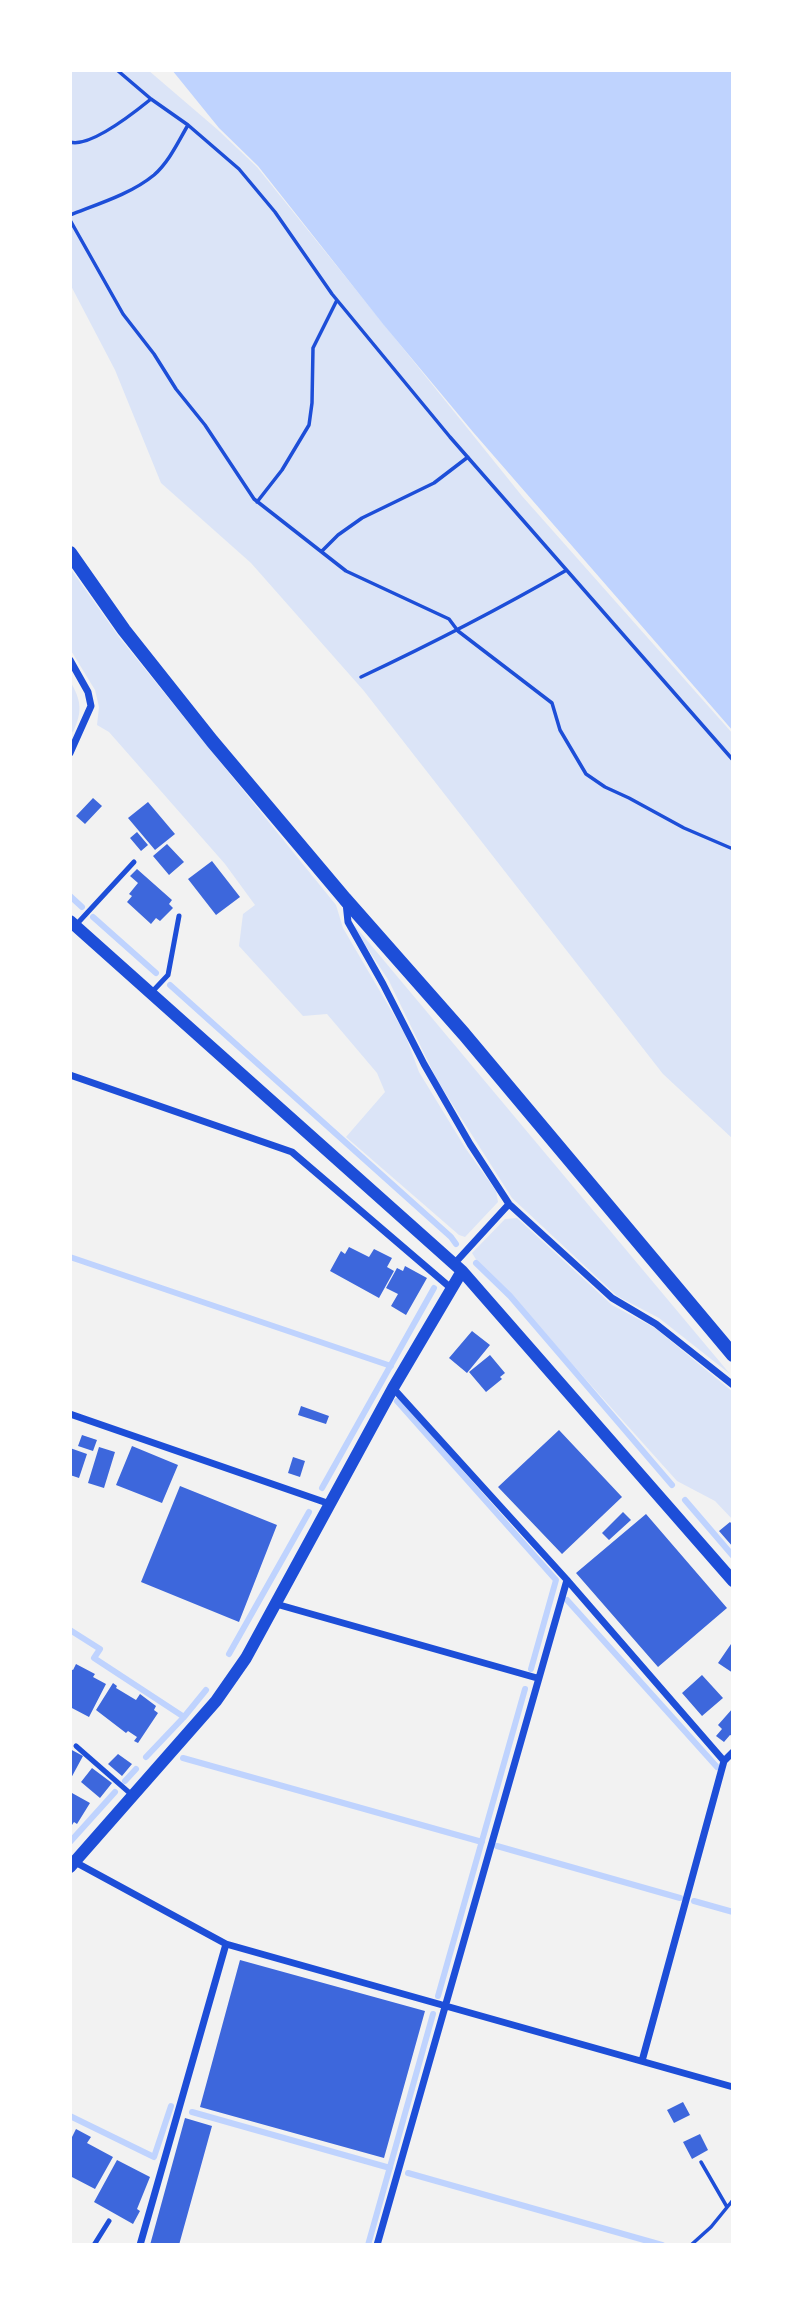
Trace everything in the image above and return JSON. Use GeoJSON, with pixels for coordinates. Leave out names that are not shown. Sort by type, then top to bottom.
{"type":"FeatureCollection","features":[{"type":"Feature","properties":{"kind":"main road"},"geometry":{"type":"LineString","coordinates":[[70,553],[124,630],[212,741],[345,899],[464,1034],[733,1355]]}},
{"type":"Feature","properties":{"kind":"street"},"geometry":{"type":"LineString","coordinates":[[70,660],[88,692],[91,706],[70,753]]}},
{"type":"Feature","properties":{"kind":"street"},"geometry":{"type":"LineString","coordinates":[[345,899],[348,922],[470,1144],[509,1204],[612,1298],[656,1324],[733,1385]]}},
{"type":"Feature","properties":{"kind":"street"},"geometry":{"type":"LineString","coordinates":[[72,923],[458,1267],[733,1581]]}},
{"type":"Feature","properties":{"kind":"street"},"geometry":{"type":"LineString","coordinates":[[70,1075],[292,1152],[452,1289]]}},
{"type":"Feature","properties":{"kind":"street"},"geometry":{"type":"LineString","coordinates":[[509,1204],[458,1267],[452,1289],[393,1388],[246,1658],[216,1701],[72,1865],[226,1944],[733,2087]]}},
{"type":"Feature","properties":{"kind":"street"},"geometry":{"type":"LineString","coordinates":[[393,1388],[567,1580],[724,1761]]}},
{"type":"Feature","properties":{"kind":"street"},"geometry":{"type":"LineString","coordinates":[[70,1414],[330,1504]]}},
{"type":"Feature","properties":{"kind":"street"},"geometry":{"type":"LineString","coordinates":[[377,2245],[567,1580]]}},
{"type":"Feature","properties":{"kind":"street"},"geometry":{"type":"LineString","coordinates":[[276,1604],[537,1678]]}},
{"type":"Feature","properties":{"kind":"street"},"geometry":{"type":"LineString","coordinates":[[642,2061],[724,1761],[733,1752]]}},
{"type":"Feature","properties":{"kind":"street"},"geometry":{"type":"LineString","coordinates":[[141,2245],[226,1944]]}},
{"type":"Feature","properties":{"kind":"lane"},"geometry":{"type":"LineString","coordinates":[[72,923],[134,862]]}},
{"type":"Feature","properties":{"kind":"lane"},"geometry":{"type":"LineString","coordinates":[[150,994],[167,975],[179,916]]}},
{"type":"Feature","properties":{"kind":"lane"},"geometry":{"type":"LineString","coordinates":[[76,1746],[134,1797]]}},
{"type":"Feature","properties":{"kind":"lane"},"geometry":{"type":"LineString","coordinates":[[94,2245],[109,2221]]}},
{"type":"Feature","properties":{"kind":"path"},"geometry":{"type":"LineString","coordinates":[[117,70],[239,169],[275,212],[337,300],[468,457],[733,760]]}},
{"type":"Feature","properties":{"kind":"path"},"geometry":{"type":"LineString","coordinates":[[70,142],[76,144],[92,138],[151,99]]}},
{"type":"Feature","properties":{"kind":"path"},"geometry":{"type":"LineString","coordinates":[[188,125],[174,150],[155,174],[125,192],[70,218],[123,314],[205,425],[257,502],[346,570],[449,620],[458,631],[552,703],[560,730],[586,774],[604,787],[684,828],[733,849]]}},
{"type":"Feature","properties":{"kind":"path"},"geometry":{"type":"LineString","coordinates":[[257,502],[282,470],[309,425],[313,348],[337,300]]}},
{"type":"Feature","properties":{"kind":"path"},"geometry":{"type":"LineString","coordinates":[[322,551],[338,535],[362,518],[434,483],[468,457]]}},
{"type":"Feature","properties":{"kind":"path"},"geometry":{"type":"LineString","coordinates":[[361,677],[458,631],[565,571]]}},
{"type":"Feature","properties":{"kind":"path"},"geometry":{"type":"LineString","coordinates":[[701,2162],[727,2207]]}},
{"type":"Feature","properties":{"kind":"path"},"geometry":{"type":"LineString","coordinates":[[691,2245],[711,2227],[733,2200]]}},
{"type":"Feature","properties":{"kind":"shaded area"},"geometry":{"type":"Polygon","coordinates":[[[70,70],[148,70],[257,167],[522,496],[733,734],[733,1139],[663,1074],[364,691],[251,563],[161,483],[115,370],[70,284],[70,70]]]}},
{"type":"Feature","properties":{"kind":"shaded area"},"geometry":{"type":"Polygon","coordinates":[[[70,568],[119,637],[336,905],[343,928],[405,1034],[419,1072],[466,1149],[496,1191],[498,1202],[465,1237],[459,1235],[346,1137],[385,1092],[377,1073],[327,1014],[303,1016],[239,946],[243,914],[255,905],[225,864],[109,732],[97,725],[99,707],[95,690],[70,649],[70,568]]]}},
{"type":"Feature","properties":{"kind":"shaded area"},"geometry":{"type":"Polygon","coordinates":[[[70,681],[77,694],[79,706],[73,732],[70,730],[70,681]]]}},
{"type":"Feature","properties":{"kind":"shaded area"},"geometry":{"type":"Polygon","coordinates":[[[355,926],[730,1374],[659,1318],[617,1296],[512,1198],[437,1080],[389,981],[355,926]]]}},
{"type":"Feature","properties":{"kind":"shaded area"},"geometry":{"type":"Polygon","coordinates":[[[517,1218],[612,1305],[655,1328],[733,1392],[733,1520],[715,1501],[677,1481],[477,1261],[472,1253],[505,1219],[517,1218]]]}},
{"type":"Feature","properties":{"kind":"water"},"geometry":{"type":"Polygon","coordinates":[[[172,70],[733,70],[733,731],[473,432],[383,324],[258,166],[219,128],[172,70]]]}},
{"type":"Feature","properties":{"kind":"building"},"geometry":{"type":"Polygon","coordinates":[[[93,798],[102,806],[85,824],[76,816],[93,798]]]}},
{"type":"Feature","properties":{"kind":"building"},"geometry":{"type":"Polygon","coordinates":[[[148,802],[175,834],[155,850],[128,818],[148,802]]]}},
{"type":"Feature","properties":{"kind":"building"},"geometry":{"type":"Polygon","coordinates":[[[137,832],[148,845],[141,851],[130,838],[137,832]]]}},
{"type":"Feature","properties":{"kind":"building"},"geometry":{"type":"Polygon","coordinates":[[[167,844],[184,862],[169,875],[153,856],[167,844]]]}},
{"type":"Feature","properties":{"kind":"building"},"geometry":{"type":"Polygon","coordinates":[[[212,861],[240,897],[216,915],[188,879],[212,861]]]}},
{"type":"Feature","properties":{"kind":"building"},"geometry":{"type":"Polygon","coordinates":[[[137,869],[172,900],[169,904],[173,908],[160,921],[156,918],[151,924],[127,902],[132,896],[129,894],[138,883],[130,876],[137,869]]]}},
{"type":"Feature","properties":{"kind":"building"},"geometry":{"type":"Polygon","coordinates":[[[349,1247],[369,1257],[374,1249],[392,1258],[387,1267],[394,1271],[379,1298],[330,1271],[341,1251],[345,1254],[349,1247]]]}},
{"type":"Feature","properties":{"kind":"building"},"geometry":{"type":"Polygon","coordinates":[[[405,1266],[427,1278],[406,1315],[391,1306],[398,1294],[386,1288],[397,1268],[403,1271],[405,1266]]]}},
{"type":"Feature","properties":{"kind":"building"},"geometry":{"type":"Polygon","coordinates":[[[472,1331],[490,1345],[467,1373],[449,1358],[472,1331]]]}},
{"type":"Feature","properties":{"kind":"building"},"geometry":{"type":"Polygon","coordinates":[[[490,1355],[505,1373],[500,1377],[502,1379],[486,1392],[469,1372],[490,1355]]]}},
{"type":"Feature","properties":{"kind":"building"},"geometry":{"type":"Polygon","coordinates":[[[301,1406],[329,1416],[326,1424],[298,1415],[301,1406]]]}},
{"type":"Feature","properties":{"kind":"building"},"geometry":{"type":"Polygon","coordinates":[[[559,1430],[622,1497],[562,1554],[498,1487],[559,1430]]]}},
{"type":"Feature","properties":{"kind":"building"},"geometry":{"type":"Polygon","coordinates":[[[82,1435],[97,1440],[93,1451],[78,1446],[82,1435]]]}},
{"type":"Feature","properties":{"kind":"building"},"geometry":{"type":"Polygon","coordinates":[[[132,1446],[178,1465],[162,1503],[116,1485],[132,1446]]]}},
{"type":"Feature","properties":{"kind":"building"},"geometry":{"type":"Polygon","coordinates":[[[99,1447],[115,1452],[104,1488],[88,1483],[99,1447]]]}},
{"type":"Feature","properties":{"kind":"building"},"geometry":{"type":"Polygon","coordinates":[[[70,1448],[87,1454],[79,1478],[70,1475],[70,1448]]]}},
{"type":"Feature","properties":{"kind":"building"},"geometry":{"type":"Polygon","coordinates":[[[293,1457],[305,1461],[300,1477],[288,1473],[293,1457]]]}},
{"type":"Feature","properties":{"kind":"building"},"geometry":{"type":"Polygon","coordinates":[[[180,1486],[277,1525],[239,1622],[141,1582],[180,1486]]]}},
{"type":"Feature","properties":{"kind":"building"},"geometry":{"type":"Polygon","coordinates":[[[623,1512],[631,1520],[609,1540],[602,1533],[623,1512]]]}},
{"type":"Feature","properties":{"kind":"building"},"geometry":{"type":"Polygon","coordinates":[[[646,1514],[727,1608],[658,1667],[576,1573],[646,1514]]]}},
{"type":"Feature","properties":{"kind":"building"},"geometry":{"type":"Polygon","coordinates":[[[730,1522],[733,1525],[733,1547],[719,1531],[730,1522]]]}},
{"type":"Feature","properties":{"kind":"building"},"geometry":{"type":"Polygon","coordinates":[[[731,1644],[733,1645],[733,1673],[718,1663],[731,1644]]]}},
{"type":"Feature","properties":{"kind":"building"},"geometry":{"type":"Polygon","coordinates":[[[76,1664],[95,1674],[93,1677],[106,1684],[89,1717],[70,1707],[70,1669],[73,1670],[76,1664]]]}},
{"type":"Feature","properties":{"kind":"building"},"geometry":{"type":"Polygon","coordinates":[[[702,1675],[723,1698],[702,1716],[682,1693],[702,1675]]]}},
{"type":"Feature","properties":{"kind":"building"},"geometry":{"type":"Polygon","coordinates":[[[113,1683],[116,1688],[136,1700],[140,1694],[156,1706],[154,1710],[158,1713],[138,1743],[134,1741],[137,1737],[128,1731],[126,1733],[96,1710],[113,1683]]]}},
{"type":"Feature","properties":{"kind":"building"},"geometry":{"type":"Polygon","coordinates":[[[733,1708],[733,1736],[730,1735],[724,1742],[716,1736],[722,1729],[718,1725],[733,1708]]]}},
{"type":"Feature","properties":{"kind":"building"},"geometry":{"type":"Polygon","coordinates":[[[70,1749],[83,1756],[70,1780],[70,1749]]]}},
{"type":"Feature","properties":{"kind":"building"},"geometry":{"type":"Polygon","coordinates":[[[118,1754],[132,1764],[122,1776],[108,1764],[118,1754]]]}},
{"type":"Feature","properties":{"kind":"building"},"geometry":{"type":"Polygon","coordinates":[[[92,1768],[112,1783],[100,1798],[81,1782],[92,1768]]]}},
{"type":"Feature","properties":{"kind":"building"},"geometry":{"type":"Polygon","coordinates":[[[72,1793],[90,1803],[77,1824],[74,1822],[70,1828],[70,1797],[72,1793]]]}},
{"type":"Feature","properties":{"kind":"building"},"geometry":{"type":"Polygon","coordinates":[[[240,1960],[425,2011],[384,2158],[200,2107],[240,1960]]]}},
{"type":"Feature","properties":{"kind":"building"},"geometry":{"type":"Polygon","coordinates":[[[683,2102],[690,2115],[674,2123],[667,2110],[683,2102]]]}},
{"type":"Feature","properties":{"kind":"building"},"geometry":{"type":"Polygon","coordinates":[[[185,2118],[212,2126],[179,2245],[150,2245],[185,2118]]]}},
{"type":"Feature","properties":{"kind":"building"},"geometry":{"type":"Polygon","coordinates":[[[76,2129],[91,2137],[87,2143],[113,2157],[95,2189],[70,2176],[70,2136],[72,2137],[76,2129]]]}},
{"type":"Feature","properties":{"kind":"building"},"geometry":{"type":"Polygon","coordinates":[[[700,2134],[708,2150],[692,2159],[683,2142],[700,2134]]]}},
{"type":"Feature","properties":{"kind":"building"},"geometry":{"type":"Polygon","coordinates":[[[117,2160],[150,2177],[137,2209],[140,2211],[133,2224],[94,2202],[117,2160]]]}},
{"type":"Feature","properties":{"kind":"waterway"},"geometry":{"type":"LineString","coordinates":[[70,896],[82,907]]}},
{"type":"Feature","properties":{"kind":"waterway"},"geometry":{"type":"LineString","coordinates":[[93,917],[156,973]]}},
{"type":"Feature","properties":{"kind":"waterway"},"geometry":{"type":"LineString","coordinates":[[170,985],[456,1244]]}},
{"type":"Feature","properties":{"kind":"waterway"},"geometry":{"type":"LineString","coordinates":[[70,1257],[391,1366]]}},
{"type":"Feature","properties":{"kind":"waterway"},"geometry":{"type":"LineString","coordinates":[[476,1263],[510,1296],[672,1485]]}},
{"type":"Feature","properties":{"kind":"waterway"},"geometry":{"type":"LineString","coordinates":[[322,1488],[434,1288]]}},
{"type":"Feature","properties":{"kind":"waterway"},"geometry":{"type":"LineString","coordinates":[[397,1401],[556,1580],[531,1669]]}},
{"type":"Feature","properties":{"kind":"waterway"},"geometry":{"type":"LineString","coordinates":[[685,1500],[733,1556]]}},
{"type":"Feature","properties":{"kind":"waterway"},"geometry":{"type":"LineString","coordinates":[[229,1654],[309,1512]]}},
{"type":"Feature","properties":{"kind":"waterway"},"geometry":{"type":"LineString","coordinates":[[567,1600],[717,1767]]}},
{"type":"Feature","properties":{"kind":"waterway"},"geometry":{"type":"LineString","coordinates":[[70,1630],[100,1649],[94,1658],[184,1717]]}},
{"type":"Feature","properties":{"kind":"waterway"},"geometry":{"type":"LineString","coordinates":[[438,1996],[525,1689]]}},
{"type":"Feature","properties":{"kind":"waterway"},"geometry":{"type":"LineString","coordinates":[[146,1757],[206,1690]]}},
{"type":"Feature","properties":{"kind":"waterway"},"geometry":{"type":"LineString","coordinates":[[183,1758],[482,1842]]}},
{"type":"Feature","properties":{"kind":"waterway"},"geometry":{"type":"LineString","coordinates":[[125,1781],[136,1769]]}},
{"type":"Feature","properties":{"kind":"waterway"},"geometry":{"type":"LineString","coordinates":[[70,1842],[115,1792]]}},
{"type":"Feature","properties":{"kind":"waterway"},"geometry":{"type":"LineString","coordinates":[[497,1846],[680,1898]]}},
{"type":"Feature","properties":{"kind":"waterway"},"geometry":{"type":"LineString","coordinates":[[694,1901],[733,1912]]}},
{"type":"Feature","properties":{"kind":"waterway"},"geometry":{"type":"LineString","coordinates":[[368,2245],[433,2014]]}},
{"type":"Feature","properties":{"kind":"waterway"},"geometry":{"type":"LineString","coordinates":[[70,2116],[154,2157],[171,2106]]}},
{"type":"Feature","properties":{"kind":"waterway"},"geometry":{"type":"LineString","coordinates":[[192,2112],[390,2168]]}},
{"type":"Feature","properties":{"kind":"waterway"},"geometry":{"type":"LineString","coordinates":[[408,2173],[662,2245]]}}]}
